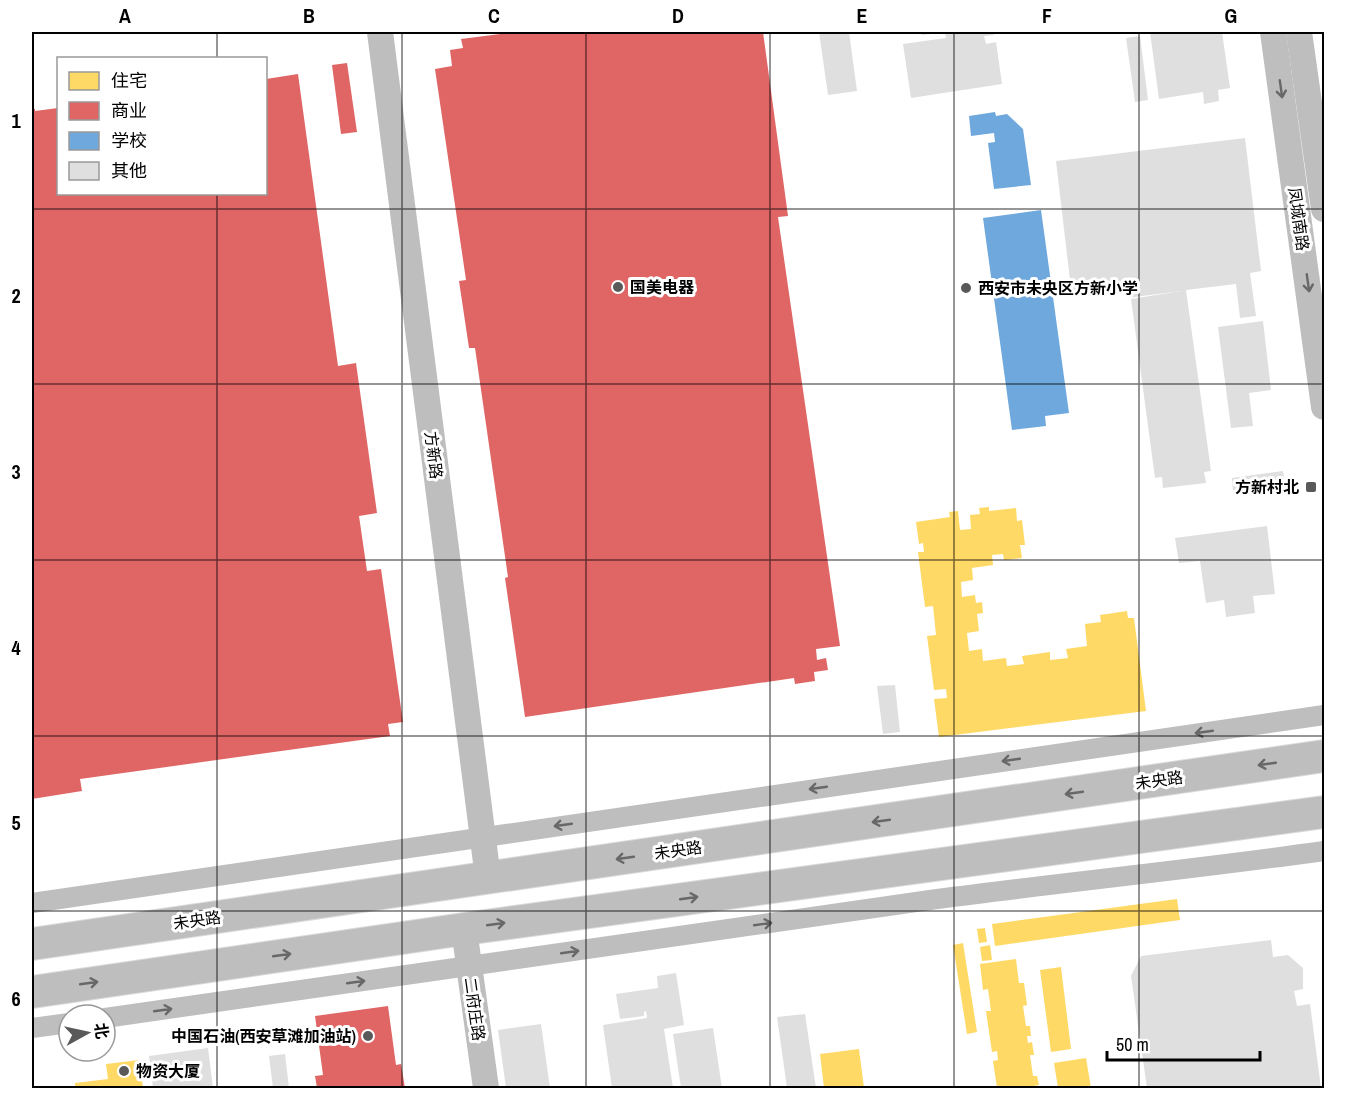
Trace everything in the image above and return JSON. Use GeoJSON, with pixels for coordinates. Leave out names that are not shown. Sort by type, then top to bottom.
{"type":"FeatureCollection","features":[{"type":"Feature","properties":{"kind":"main road","name":"未央路"},"geometry":{"type":"LineString","coordinates":[[32,944],[1324,756]]}},
{"type":"Feature","properties":{"kind":"main road"},"geometry":{"type":"LineString","coordinates":[[32,992],[464,929],[1324,812]]}},
{"type":"Feature","properties":{"kind":"street","name":"方新路"},"geometry":{"type":"LineString","coordinates":[[380,32],[488,878]]}},
{"type":"Feature","properties":{"kind":"street","name":"凤城南路"},"geometry":{"type":"LineString","coordinates":[[1273,32],[1324,407]]}},
{"type":"Feature","properties":{"kind":"street","name":"凤城南路"},"geometry":{"type":"LineString","coordinates":[[1299,32],[1320,140],[1324,209]]}},
{"type":"Feature","properties":{"kind":"street"},"geometry":{"type":"LineString","coordinates":[[32,903],[1324,715]]}},
{"type":"Feature","properties":{"kind":"street"},"geometry":{"type":"LineString","coordinates":[[117,1016],[959,896],[1070,881],[1212,867],[1324,851]]}},
{"type":"Feature","properties":{"kind":"street","name":"二府庄路"},"geometry":{"type":"LineString","coordinates":[[464,929],[486,1089]]}},
{"type":"Feature","properties":{"kind":"street"},"geometry":{"type":"LineString","coordinates":[[32,1028],[57,1025]]}},
{"type":"Feature","properties":{"kind":"building: 住宅"},"geometry":{"type":"Polygon","coordinates":[[[989,507],[989,511],[1016,508],[1017,521],[1022,520],[1025,545],[1020,545],[1022,558],[1004,560],[1003,554],[992,555],[993,565],[972,568],[973,580],[961,582],[962,597],[975,595],[976,603],[982,602],[983,613],[977,614],[979,631],[967,633],[969,651],[982,649],[983,661],[1006,658],[1007,666],[1024,664],[1022,656],[1050,652],[1050,660],[1068,658],[1066,649],[1087,646],[1085,624],[1101,622],[1100,615],[1127,611],[1128,618],[1134,618],[1146,711],[939,737],[934,699],[947,698],[946,689],[934,690],[927,636],[936,635],[933,606],[925,607],[918,552],[924,552],[923,543],[919,544],[916,522],[950,517],[949,512],[958,511],[960,530],[971,529],[970,515],[980,514],[979,508],[989,507]]]}},
{"type":"Feature","properties":{"kind":"building: 住宅"},"geometry":{"type":"Polygon","coordinates":[[[1177,899],[1180,920],[995,946],[992,924],[1177,899]]]}},
{"type":"Feature","properties":{"kind":"building: 住宅"},"geometry":{"type":"Polygon","coordinates":[[[985,928],[987,942],[979,943],[977,929],[985,928]]]}},
{"type":"Feature","properties":{"kind":"building: 住宅"},"geometry":{"type":"Polygon","coordinates":[[[963,943],[977,1032],[967,1034],[953,945],[963,943]]]}},
{"type":"Feature","properties":{"kind":"building: 住宅"},"geometry":{"type":"Polygon","coordinates":[[[990,945],[992,960],[982,961],[980,947],[990,945]]]}},
{"type":"Feature","properties":{"kind":"building: 住宅"},"geometry":{"type":"Polygon","coordinates":[[[1016,959],[1019,983],[1024,983],[1027,1005],[1023,1006],[1026,1026],[1030,1026],[1031,1036],[1027,1036],[1028,1043],[1032,1042],[1034,1055],[1030,1055],[1033,1076],[1037,1076],[1039,1085],[1034,1086],[1035,1088],[997,1088],[993,1061],[998,1060],[997,1051],[992,1052],[986,1011],[991,1011],[988,989],[983,990],[980,964],[1016,959]]]}},
{"type":"Feature","properties":{"kind":"building: 住宅"},"geometry":{"type":"Polygon","coordinates":[[[1061,967],[1071,1049],[1051,1052],[1040,970],[1061,967]]]}},
{"type":"Feature","properties":{"kind":"building: 住宅"},"geometry":{"type":"Polygon","coordinates":[[[859,1049],[864,1088],[824,1088],[820,1054],[859,1049]]]}},
{"type":"Feature","properties":{"kind":"building: 住宅"},"geometry":{"type":"Polygon","coordinates":[[[1086,1058],[1091,1088],[1058,1088],[1054,1063],[1086,1058]]]}},
{"type":"Feature","properties":{"kind":"building: 住宅","name":"物资大厦"},"geometry":{"type":"Polygon","coordinates":[[[139,1060],[143,1088],[75,1088],[75,1083],[108,1079],[106,1064],[139,1060]]]}},
{"type":"Feature","properties":{"kind":"building: 商业"},"geometry":{"type":"Polygon","coordinates":[[[515,32],[763,32],[788,216],[778,217],[840,646],[816,649],[817,660],[826,658],[828,670],[814,672],[815,681],[795,684],[794,678],[525,717],[505,578],[508,577],[475,348],[469,348],[459,281],[466,280],[435,69],[452,66],[450,50],[463,48],[461,39],[515,32]]]}},
{"type":"Feature","properties":{"kind":"building: 商业"},"geometry":{"type":"Polygon","coordinates":[[[347,63],[357,132],[341,134],[332,65],[347,63]]]}},
{"type":"Feature","properties":{"kind":"building: 商业"},"geometry":{"type":"Polygon","coordinates":[[[298,74],[338,366],[356,363],[377,513],[359,516],[367,571],[381,569],[403,722],[388,724],[390,736],[80,779],[82,791],[32,799],[32,109],[35,111],[57,108],[57,195],[267,195],[267,79],[298,74]]]}},
{"type":"Feature","properties":{"kind":"building: 商业"},"geometry":{"type":"Polygon","coordinates":[[[388,1006],[396,1065],[401,1064],[405,1088],[317,1088],[315,1076],[323,1075],[315,1016],[388,1006]]]}},
{"type":"Feature","properties":{"kind":"building: 学校"},"geometry":{"type":"Polygon","coordinates":[[[995,112],[996,116],[1007,114],[1023,129],[1031,185],[994,189],[988,143],[995,142],[994,133],[971,136],[969,116],[995,112]]]}},
{"type":"Feature","properties":{"kind":"building: 学校"},"geometry":{"type":"Polygon","coordinates":[[[1041,210],[1069,413],[1045,416],[1046,426],[1012,430],[983,218],[1041,210]]]}},
{"type":"Feature","properties":{"kind":"building: 其他"},"geometry":{"type":"Polygon","coordinates":[[[819,32],[849,32],[857,91],[828,95],[819,32]]]}},
{"type":"Feature","properties":{"kind":"building: 其他"},"geometry":{"type":"Polygon","coordinates":[[[921,32],[939,32],[939,33],[922,35],[921,32]]]}},
{"type":"Feature","properties":{"kind":"building: 其他"},"geometry":{"type":"Polygon","coordinates":[[[945,32],[994,32],[994,35],[984,36],[986,44],[996,42],[1002,84],[911,98],[903,44],[946,38],[945,32]]]}},
{"type":"Feature","properties":{"kind":"building: 其他"},"geometry":{"type":"Polygon","coordinates":[[[1150,32],[1222,32],[1230,88],[1218,90],[1219,101],[1204,104],[1203,92],[1159,99],[1150,32]]]}},
{"type":"Feature","properties":{"kind":"building: 其他"},"geometry":{"type":"Polygon","coordinates":[[[1140,36],[1148,100],[1135,102],[1126,38],[1140,36]]]}},
{"type":"Feature","properties":{"kind":"building: 其他"},"geometry":{"type":"Polygon","coordinates":[[[1245,138],[1261,271],[1250,273],[1256,316],[1240,318],[1236,284],[1186,290],[1211,471],[1204,472],[1206,483],[1163,488],[1162,477],[1155,478],[1131,299],[1181,291],[1127,298],[1127,290],[1072,297],[1056,161],[1245,138]]]}},
{"type":"Feature","properties":{"kind":"building: 其他"},"geometry":{"type":"Polygon","coordinates":[[[1263,321],[1271,390],[1249,393],[1253,426],[1231,428],[1218,327],[1263,321]]]}},
{"type":"Feature","properties":{"kind":"building: 其他"},"geometry":{"type":"Polygon","coordinates":[[[1283,471],[1285,485],[1233,492],[1232,478],[1283,471]]]}},
{"type":"Feature","properties":{"kind":"building: 其他"},"geometry":{"type":"Polygon","coordinates":[[[1267,526],[1275,594],[1253,596],[1255,613],[1226,617],[1224,600],[1206,603],[1200,561],[1179,563],[1175,538],[1267,526]]]}},
{"type":"Feature","properties":{"kind":"building: 其他"},"geometry":{"type":"Polygon","coordinates":[[[895,685],[900,732],[883,734],[877,686],[895,685]]]}},
{"type":"Feature","properties":{"kind":"building: 其他"},"geometry":{"type":"Polygon","coordinates":[[[1271,940],[1273,957],[1288,955],[1303,968],[1303,989],[1294,991],[1297,1006],[1310,1004],[1321,1088],[1147,1088],[1131,976],[1141,956],[1271,940]]]}},
{"type":"Feature","properties":{"kind":"building: 其他"},"geometry":{"type":"Polygon","coordinates":[[[676,973],[684,1025],[664,1029],[673,1088],[612,1088],[603,1025],[647,1018],[646,1011],[644,1016],[620,1019],[616,994],[658,988],[657,976],[676,973]]]}},
{"type":"Feature","properties":{"kind":"building: 其他"},"geometry":{"type":"Polygon","coordinates":[[[805,1014],[816,1088],[787,1088],[777,1017],[805,1014]]]}},
{"type":"Feature","properties":{"kind":"building: 其他"},"geometry":{"type":"Polygon","coordinates":[[[541,1024],[550,1088],[506,1088],[498,1030],[541,1024]]]}},
{"type":"Feature","properties":{"kind":"building: 其他"},"geometry":{"type":"Polygon","coordinates":[[[713,1028],[722,1088],[681,1088],[673,1034],[713,1028]]]}},
{"type":"Feature","properties":{"kind":"building: 其他"},"geometry":{"type":"Polygon","coordinates":[[[208,1048],[213,1088],[153,1088],[149,1056],[208,1048]]]}},
{"type":"Feature","properties":{"kind":"building: 其他"},"geometry":{"type":"Polygon","coordinates":[[[285,1054],[289,1088],[273,1088],[269,1056],[285,1054]]]}},
{"type":"Feature","properties":{"kind":"place","name":"国美电器"},"geometry":{"type":"Point","coordinates":[618,287]}},
{"type":"Feature","properties":{"kind":"place","name":"西安市未央区方新小学"},"geometry":{"type":"Point","coordinates":[966,288]}},
{"type":"Feature","properties":{"kind":"place","name":"方新村北"},"geometry":{"type":"Point","coordinates":[1311,487]}},
{"type":"Feature","properties":{"kind":"place","name":"中国石油(西安草滩加油站)"},"geometry":{"type":"Point","coordinates":[368,1036]}},
{"type":"Feature","properties":{"kind":"place","name":"物资大厦"},"geometry":{"type":"Point","coordinates":[124,1071]}}]}
